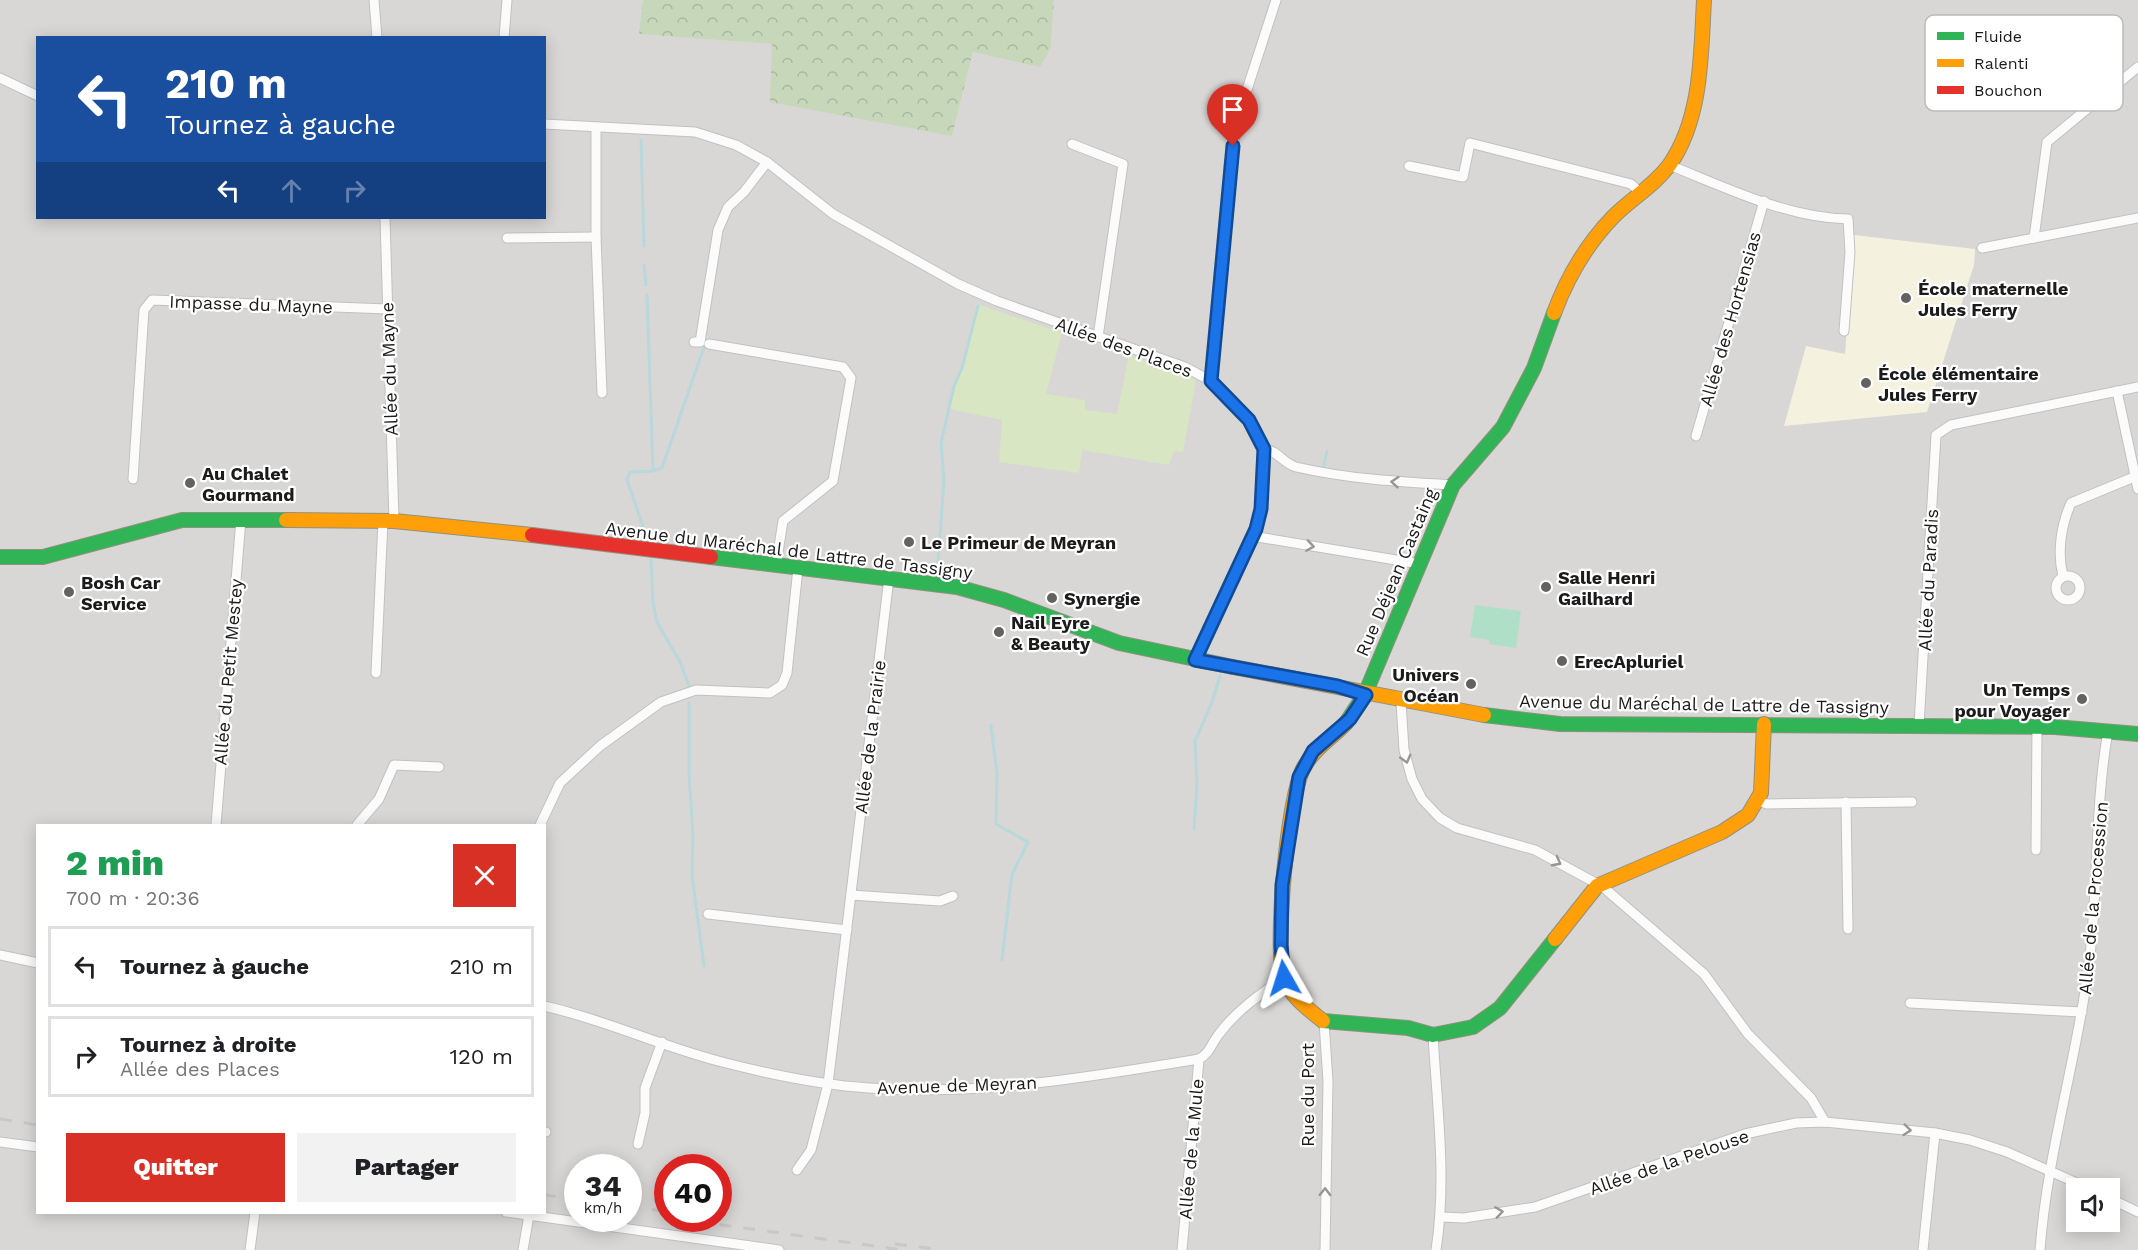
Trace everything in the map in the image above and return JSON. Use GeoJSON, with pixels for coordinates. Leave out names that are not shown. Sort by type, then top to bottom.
{"type":"FeatureCollection","features":[{"type":"Feature","properties":{"kind":"main road","name":"Rue Déjean Castaing"},"geometry":{"type":"LineString","coordinates":[[1366,695],[1375,667],[1453,485],[1503,427],[1536,363],[1560,297],[1584,253],[1612,218],[1669,165],[1678,149],[1690,118],[1700,67],[1704,0]]}},
{"type":"Feature","properties":{"kind":"main road","name":"Avenue du Maréchal de Lattre de Tassigny"},"geometry":{"type":"LineString","coordinates":[[0,557],[43,557],[182,520],[388,521],[466,527],[889,578],[982,593],[1119,644],[1337,686],[1366,695],[1505,719],[1551,723],[2037,727],[2138,734]]}},
{"type":"Feature","properties":{"kind":"main road","name":"Rue du Port"},"geometry":{"type":"LineString","coordinates":[[1324,1022],[1301,1003],[1284,978],[1281,945],[1282,885],[1299,777],[1313,751],[1350,719],[1366,695]]}},
{"type":"Feature","properties":{"kind":"main road"},"geometry":{"type":"LineString","coordinates":[[1324,1022],[1408,1028],[1433,1035],[1473,1027],[1500,1008],[1597,886],[1609,878],[1722,832],[1744,818],[1758,801],[1762,788],[1764,724]]}},
{"type":"Feature","properties":{"kind":"street"},"geometry":{"type":"LineString","coordinates":[[374,0],[376,36]]}},
{"type":"Feature","properties":{"kind":"street"},"geometry":{"type":"LineString","coordinates":[[504,36],[507,0]]}},
{"type":"Feature","properties":{"kind":"street"},"geometry":{"type":"LineString","coordinates":[[1211,381],[1233,146],[1243,102],[1276,0]]}},
{"type":"Feature","properties":{"kind":"street"},"geometry":{"type":"LineString","coordinates":[[2123,79],[2138,67]]}},
{"type":"Feature","properties":{"kind":"street"},"geometry":{"type":"LineString","coordinates":[[0,78],[36,95]]}},
{"type":"Feature","properties":{"kind":"street"},"geometry":{"type":"LineString","coordinates":[[2034,238],[2047,142],[2085,111]]}},
{"type":"Feature","properties":{"kind":"street","name":"Allée des Places"},"geometry":{"type":"LineString","coordinates":[[546,124],[695,132],[736,145],[766,162],[833,214],[908,258],[997,301],[1185,367],[1211,381],[1249,420],[1264,449]]}},
{"type":"Feature","properties":{"kind":"street"},"geometry":{"type":"LineString","coordinates":[[596,128],[596,237],[602,393]]}},
{"type":"Feature","properties":{"kind":"street"},"geometry":{"type":"LineString","coordinates":[[1408,166],[1463,177],[1470,143],[1631,184],[1641,193]]}},
{"type":"Feature","properties":{"kind":"street"},"geometry":{"type":"LineString","coordinates":[[1072,144],[1123,164],[1098,337]]}},
{"type":"Feature","properties":{"kind":"street"},"geometry":{"type":"LineString","coordinates":[[694,342],[700,342],[718,230],[728,207],[744,192],[766,162]]}},
{"type":"Feature","properties":{"kind":"street"},"geometry":{"type":"LineString","coordinates":[[1669,165],[1764,201],[1823,218],[1848,219],[1850,252],[1844,331]]}},
{"type":"Feature","properties":{"kind":"street","name":"Allée des Hortensias"},"geometry":{"type":"LineString","coordinates":[[1696,436],[1764,201]]}},
{"type":"Feature","properties":{"kind":"street"},"geometry":{"type":"LineString","coordinates":[[1982,248],[2138,218]]}},
{"type":"Feature","properties":{"kind":"street","name":"Allée du Mayne"},"geometry":{"type":"LineString","coordinates":[[376,673],[388,521],[385,219]]}},
{"type":"Feature","properties":{"kind":"street"},"geometry":{"type":"LineString","coordinates":[[507,238],[596,237]]}},
{"type":"Feature","properties":{"kind":"street","name":"Impasse du Mayne"},"geometry":{"type":"LineString","coordinates":[[133,479],[144,310],[152,300],[387,309]]}},
{"type":"Feature","properties":{"kind":"street"},"geometry":{"type":"LineString","coordinates":[[710,344],[843,367],[851,378],[833,481],[783,521],[776,565]]}},
{"type":"Feature","properties":{"kind":"street"},"geometry":{"type":"LineString","coordinates":[[2138,387],[2118,391],[2138,489]]}},
{"type":"Feature","properties":{"kind":"street","name":"Allée du Paradis"},"geometry":{"type":"LineString","coordinates":[[1919,725],[1936,435],[1951,425],[2118,391]]}},
{"type":"Feature","properties":{"kind":"street"},"geometry":{"type":"LineString","coordinates":[[1195,660],[1252,536],[1261,509],[1264,449],[1275,453],[1292,466],[1328,473],[1393,482],[1453,485]]}},
{"type":"Feature","properties":{"kind":"street"},"geometry":{"type":"LineString","coordinates":[[2063,576],[2060,564],[2063,520],[2071,503],[2134,477]]}},
{"type":"Feature","properties":{"kind":"street","name":"Allée du Petit Mestey"},"geometry":{"type":"LineString","coordinates":[[216,824],[241,519]]}},
{"type":"Feature","properties":{"kind":"street"},"geometry":{"type":"LineString","coordinates":[[1252,536],[1420,564]]}},
{"type":"Feature","properties":{"kind":"street"},"geometry":{"type":"LineString","coordinates":[[540,824],[560,783],[600,746],[661,702],[696,690],[770,693],[782,685],[787,673],[798,568]]}},
{"type":"Feature","properties":{"kind":"street","name":"Allée de la Prairie"},"geometry":{"type":"LineString","coordinates":[[797,1170],[812,1150],[828,1084],[889,578]]}},
{"type":"Feature","properties":{"kind":"street"},"geometry":{"type":"LineString","coordinates":[[1401,701],[1404,750],[1412,779],[1422,799],[1440,818],[1465,831],[1535,850],[1597,886],[1603,887],[1704,974],[1748,1034],[1811,1098],[1825,1122]]}},
{"type":"Feature","properties":{"kind":"street"},"geometry":{"type":"LineString","coordinates":[[2036,850],[2037,727]]}},
{"type":"Feature","properties":{"kind":"street","name":"Allée de la Procession"},"geometry":{"type":"LineString","coordinates":[[2040,1250],[2049,1170],[2082,1011],[2093,935],[2098,835],[2108,731]]}},
{"type":"Feature","properties":{"kind":"street"},"geometry":{"type":"LineString","coordinates":[[358,824],[379,799],[394,765],[439,767]]}},
{"type":"Feature","properties":{"kind":"street"},"geometry":{"type":"LineString","coordinates":[[1758,801],[1767,804],[1912,802]]}},
{"type":"Feature","properties":{"kind":"street"},"geometry":{"type":"LineString","coordinates":[[1846,802],[1848,929]]}},
{"type":"Feature","properties":{"kind":"street"},"geometry":{"type":"LineString","coordinates":[[851,895],[940,901],[953,896]]}},
{"type":"Feature","properties":{"kind":"street"},"geometry":{"type":"LineString","coordinates":[[708,914],[847,930]]}},
{"type":"Feature","properties":{"kind":"street"},"geometry":{"type":"LineString","coordinates":[[0,955],[36,963]]}},
{"type":"Feature","properties":{"kind":"street","name":"Allée de la Mule"},"geometry":{"type":"LineString","coordinates":[[1182,1250],[1199,1059],[1207,1055],[1218,1034],[1250,1001],[1284,978]]}},
{"type":"Feature","properties":{"kind":"street"},"geometry":{"type":"LineString","coordinates":[[1910,1003],[2082,1011]]}},
{"type":"Feature","properties":{"kind":"street","name":"Avenue de Meyran"},"geometry":{"type":"LineString","coordinates":[[546,1006],[585,1015],[723,1063],[828,1084],[889,1089],[1000,1088],[1064,1081],[1199,1059]]}},
{"type":"Feature","properties":{"kind":"street","name":"Rue du Port"},"geometry":{"type":"LineString","coordinates":[[1324,1022],[1328,1081],[1325,1250]]}},
{"type":"Feature","properties":{"kind":"street"},"geometry":{"type":"LineString","coordinates":[[1433,1035],[1443,1164],[1441,1217],[1436,1250]]}},
{"type":"Feature","properties":{"kind":"street"},"geometry":{"type":"LineString","coordinates":[[638,1144],[645,1113],[645,1089],[662,1042]]}},
{"type":"Feature","properties":{"kind":"street","name":"Allée de la Pelouse"},"geometry":{"type":"LineString","coordinates":[[1441,1217],[1464,1218],[1535,1207],[1745,1134],[1796,1123],[1825,1122],[1935,1133],[1970,1140],[2066,1178]]}},
{"type":"Feature","properties":{"kind":"street"},"geometry":{"type":"LineString","coordinates":[[1925,1249],[1935,1133]]}},
{"type":"Feature","properties":{"kind":"street"},"geometry":{"type":"LineString","coordinates":[[0,1142],[36,1147]]}},
{"type":"Feature","properties":{"kind":"street"},"geometry":{"type":"LineString","coordinates":[[2120,1203],[2138,1212]]}},
{"type":"Feature","properties":{"kind":"street"},"geometry":{"type":"LineString","coordinates":[[250,1250],[255,1214]]}},
{"type":"Feature","properties":{"kind":"street"},"geometry":{"type":"LineString","coordinates":[[521,1214],[779,1250]]}},
{"type":"Feature","properties":{"kind":"street"},"geometry":{"type":"LineString","coordinates":[[523,1250],[529,1215]]}},
{"type":"Feature","properties":{"kind":"shaded area"},"geometry":{"type":"Polygon","coordinates":[[[0,0],[643,0],[640,34],[773,44],[952,136],[973,52],[1051,47],[1054,0],[2138,0],[2138,1250],[0,1250],[0,0]]]}},
{"type":"Feature","properties":{"kind":"shaded area"},"geometry":{"type":"Polygon","coordinates":[[[1854,235],[1975,249],[1974,265],[1927,412],[1784,426],[1806,346],[1845,354],[1854,235]]]}},
{"type":"Feature","properties":{"kind":"green space"},"geometry":{"type":"Polygon","coordinates":[[[643,0],[1054,0],[1051,47],[1040,67],[973,52],[952,136],[770,102],[772,44],[639,34],[643,0]]]}},
{"type":"Feature","properties":{"kind":"green space"},"geometry":{"type":"Polygon","coordinates":[[[977,304],[1062,333],[1046,394],[1085,400],[1085,410],[1117,414],[1129,355],[1196,380],[1183,452],[1174,451],[1169,465],[1082,450],[1079,473],[999,462],[1002,420],[950,409],[977,304]]]}},
{"type":"Feature","properties":{"kind":"green space"},"geometry":{"type":"Polygon","coordinates":[[[1475,605],[1521,611],[1516,648],[1489,644],[1489,640],[1470,637],[1475,605]]]}},
{"type":"Feature","properties":{"kind":"waterway"},"geometry":{"type":"LineString","coordinates":[[641,140],[644,246]]}},
{"type":"Feature","properties":{"kind":"waterway"},"geometry":{"type":"LineString","coordinates":[[644,265],[646,285]]}},
{"type":"Feature","properties":{"kind":"waterway"},"geometry":{"type":"LineString","coordinates":[[647,295],[653,470]]}},
{"type":"Feature","properties":{"kind":"waterway"},"geometry":{"type":"LineString","coordinates":[[937,575],[944,480],[941,443],[954,386],[962,368],[978,306]]}},
{"type":"Feature","properties":{"kind":"waterway"},"geometry":{"type":"LineString","coordinates":[[647,538],[627,480],[630,472],[653,471],[662,468],[704,347]]}},
{"type":"Feature","properties":{"kind":"waterway"},"geometry":{"type":"LineString","coordinates":[[1323,469],[1327,451]]}},
{"type":"Feature","properties":{"kind":"waterway"},"geometry":{"type":"LineString","coordinates":[[651,559],[653,603],[657,622],[680,662],[689,686]]}},
{"type":"Feature","properties":{"kind":"waterway"},"geometry":{"type":"LineString","coordinates":[[1194,829],[1197,784],[1195,741],[1212,702],[1220,676]]}},
{"type":"Feature","properties":{"kind":"waterway"},"geometry":{"type":"LineString","coordinates":[[689,703],[692,876],[704,966]]}},
{"type":"Feature","properties":{"kind":"waterway"},"geometry":{"type":"LineString","coordinates":[[991,725],[997,774],[996,824],[1028,842],[1012,874],[1002,960]]}},
{"type":"Feature","properties":{"kind":"railway"},"geometry":{"type":"LineString","coordinates":[[0,1119],[36,1125]]}},
{"type":"Feature","properties":{"kind":"railway"},"geometry":{"type":"LineString","coordinates":[[546,1195],[564,1197]]}},
{"type":"Feature","properties":{"kind":"railway"},"geometry":{"type":"LineString","coordinates":[[642,1208],[654,1210]]}},
{"type":"Feature","properties":{"kind":"railway"},"geometry":{"type":"LineString","coordinates":[[732,1226],[903,1250]]}},
{"type":"Feature","properties":{"kind":"railway"},"geometry":{"type":"LineString","coordinates":[[895,1244],[942,1250]]}},
{"type":"Feature","properties":{"kind":"traffic: fast"},"geometry":{"type":"LineString","coordinates":[[1346,723],[1365,694],[1453,485],[1503,427],[1534,368],[1554,313]]}},
{"type":"Feature","properties":{"kind":"traffic: fast"},"geometry":{"type":"LineString","coordinates":[[0,557],[43,557],[182,520],[286,520]]}},
{"type":"Feature","properties":{"kind":"traffic: fast"},"geometry":{"type":"LineString","coordinates":[[711,557],[957,587],[1004,600],[1119,643],[1233,667]]}},
{"type":"Feature","properties":{"kind":"traffic: fast"},"geometry":{"type":"LineString","coordinates":[[1484,715],[1560,724],[2055,727],[2138,734]]}},
{"type":"Feature","properties":{"kind":"traffic: fast"},"geometry":{"type":"LineString","coordinates":[[1323,1021],[1408,1028],[1433,1035],[1473,1027],[1500,1008],[1555,939]]}},
{"type":"Feature","properties":{"kind":"traffic: slow"},"geometry":{"type":"LineString","coordinates":[[1554,313],[1572,274],[1595,238],[1613,217],[1651,185],[1670,164],[1681,146],[1698,85],[1704,0]]}},
{"type":"Feature","properties":{"kind":"traffic: slow"},"geometry":{"type":"LineString","coordinates":[[286,520],[394,521],[532,535]]}},
{"type":"Feature","properties":{"kind":"traffic: slow"},"geometry":{"type":"LineString","coordinates":[[1233,667],[1484,715]]}},
{"type":"Feature","properties":{"kind":"traffic: slow"},"geometry":{"type":"LineString","coordinates":[[1323,1021],[1295,996],[1284,977],[1281,960],[1284,872],[1292,809],[1303,769],[1317,750],[1346,723]]}},
{"type":"Feature","properties":{"kind":"traffic: slow"},"geometry":{"type":"LineString","coordinates":[[1555,939],[1597,886],[1722,832],[1748,815],[1761,793],[1764,724]]}},
{"type":"Feature","properties":{"kind":"traffic: jam"},"geometry":{"type":"LineString","coordinates":[[532,535],[711,557]]}},
{"type":"Feature","properties":{"kind":"place","name":"École maternelle Jules Ferry"},"geometry":{"type":"Point","coordinates":[1906,298]}},
{"type":"Feature","properties":{"kind":"place","name":"École élémentaire Jules Ferry"},"geometry":{"type":"Point","coordinates":[1866,383]}},
{"type":"Feature","properties":{"kind":"place","name":"Au Chalet Gourmand"},"geometry":{"type":"Point","coordinates":[190,483]}},
{"type":"Feature","properties":{"kind":"place","name":"Le Primeur de Meyran"},"geometry":{"type":"Point","coordinates":[909,542]}},
{"type":"Feature","properties":{"kind":"place","name":"Salle Henri Gailhard"},"geometry":{"type":"Point","coordinates":[1546,587]}},
{"type":"Feature","properties":{"kind":"place","name":"Bosh Car Service"},"geometry":{"type":"Point","coordinates":[69,592]}},
{"type":"Feature","properties":{"kind":"place","name":"Synergie"},"geometry":{"type":"Point","coordinates":[1052,598]}},
{"type":"Feature","properties":{"kind":"place","name":"Nail Eyre & Beauty"},"geometry":{"type":"Point","coordinates":[999,632]}},
{"type":"Feature","properties":{"kind":"place","name":"ErecApluriel"},"geometry":{"type":"Point","coordinates":[1562,661]}},
{"type":"Feature","properties":{"kind":"place","name":"Univers Océan"},"geometry":{"type":"Point","coordinates":[1471,684]}},
{"type":"Feature","properties":{"kind":"place","name":"Un Temps pour Voyager"},"geometry":{"type":"Point","coordinates":[2082,699]}},
{"type":"Feature","properties":{"kind":"route"},"geometry":{"type":"LineString","coordinates":[[1233,146],[1211,381],[1249,420],[1264,449],[1261,509],[1256,529],[1195,660],[1337,686],[1366,695],[1350,719],[1313,751],[1302,766],[1282,885],[1281,945],[1284,978]]}}]}
